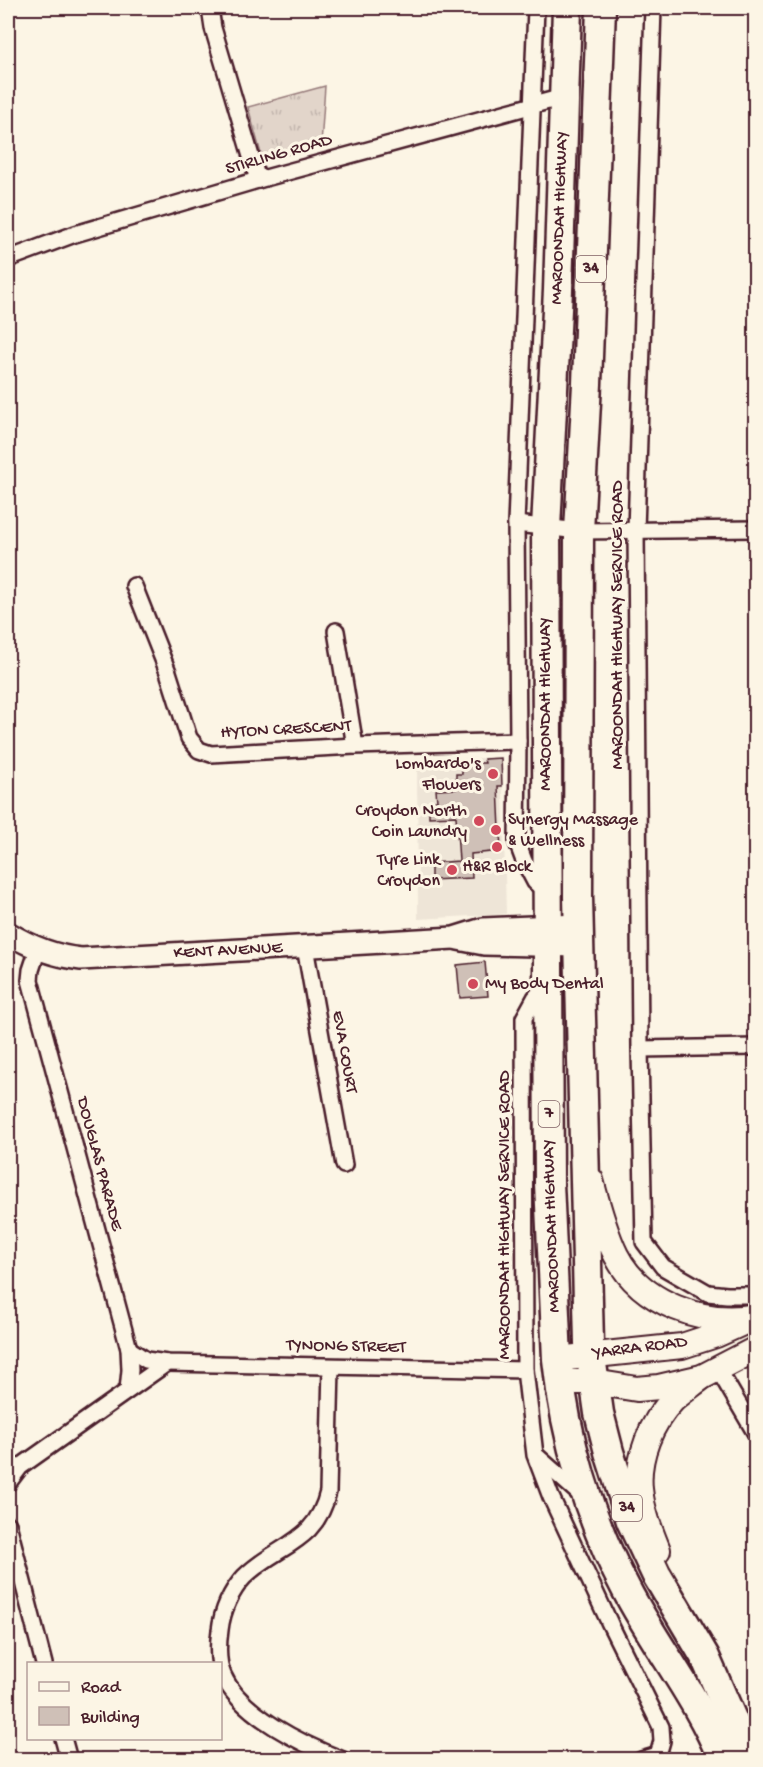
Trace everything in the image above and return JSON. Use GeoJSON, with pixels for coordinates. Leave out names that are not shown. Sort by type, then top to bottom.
{"type":"FeatureCollection","features":[{"type":"Feature","properties":{"kind":"highway","name":"MAROONDAH HIGHWAY"},"geometry":{"type":"LineString","coordinates":[[567,8],[558,290],[546,528],[549,1183],[558,1370],[569,1427],[589,1503],[605,1546],[626,1590],[685,1687],[723,1760]]}},
{"type":"Feature","properties":{"kind":"highway","name":"MAROONDAH HIGHWAY"},"geometry":{"type":"LineString","coordinates":[[601,8],[597,156],[579,531],[579,935],[589,1343],[609,1452],[631,1521],[656,1574],[705,1657],[750,1760]]}},
{"type":"Feature","properties":{"kind":"main road","name":"KENT AVENUE"},"geometry":{"type":"LineString","coordinates":[[8,933],[52,954],[81,959],[454,938],[484,944],[548,936],[579,935]]}},
{"type":"Feature","properties":{"kind":"main road"},"geometry":{"type":"LineString","coordinates":[[585,1160],[599,1209],[616,1255],[634,1279],[659,1300],[689,1313],[726,1319],[756,1317]]}},
{"type":"Feature","properties":{"kind":"main road","name":"YARRA ROAD"},"geometry":{"type":"LineString","coordinates":[[558,1370],[593,1368],[650,1350],[682,1346],[716,1335],[756,1317]]}},
{"type":"Feature","properties":{"kind":"main road"},"geometry":{"type":"LineString","coordinates":[[682,1346],[685,1361],[710,1373],[672,1401],[654,1425],[642,1457],[639,1487],[645,1515],[686,1625]]}},
{"type":"Feature","properties":{"kind":"main road","name":"YARRA ROAD"},"geometry":{"type":"LineString","coordinates":[[593,1368],[637,1389],[659,1387],[710,1373],[756,1349]]}},
{"type":"Feature","properties":{"kind":"street"},"geometry":{"type":"LineString","coordinates":[[210,8],[213,28],[258,180]]}},
{"type":"Feature","properties":{"kind":"street"},"geometry":{"type":"LineString","coordinates":[[536,8],[516,524],[517,842],[535,882],[547,893]]}},
{"type":"Feature","properties":{"kind":"street","name":"MAROONDAH HIGHWAY SERVICE ROAD"},"geometry":{"type":"LineString","coordinates":[[653,8],[636,530],[640,1050],[644,1242],[663,1267],[708,1293],[756,1295]]}},
{"type":"Feature","properties":{"kind":"street","name":"STIRLING ROAD"},"geometry":{"type":"LineString","coordinates":[[8,259],[75,234],[258,180],[563,97]]}},
{"type":"Feature","properties":{"kind":"street"},"geometry":{"type":"LineString","coordinates":[[516,524],[579,531],[756,529]]}},
{"type":"Feature","properties":{"kind":"street","name":"HYTON CRESCENT"},"geometry":{"type":"LineString","coordinates":[[134,586],[168,672],[189,738],[199,750],[211,753],[518,741]]}},
{"type":"Feature","properties":{"kind":"street"},"geometry":{"type":"LineString","coordinates":[[336,632],[355,746]]}},
{"type":"Feature","properties":{"kind":"street","name":"EVA COURT"},"geometry":{"type":"LineString","coordinates":[[305,947],[344,1165]]}},
{"type":"Feature","properties":{"kind":"street","name":"DOUGLAS PARADE"},"geometry":{"type":"LineString","coordinates":[[38,949],[30,980],[34,1000],[129,1349],[128,1390]]}},
{"type":"Feature","properties":{"kind":"street","name":"MAROONDAH HIGHWAY SERVICE ROAD"},"geometry":{"type":"LineString","coordinates":[[548,982],[535,998],[524,1018],[525,1370],[536,1455],[551,1497],[661,1728],[663,1757]]}},
{"type":"Feature","properties":{"kind":"street"},"geometry":{"type":"LineString","coordinates":[[640,1050],[756,1047]]}},
{"type":"Feature","properties":{"kind":"street","name":"TYNONG STREET"},"geometry":{"type":"LineString","coordinates":[[129,1349],[146,1360],[167,1363],[525,1370]]}},
{"type":"Feature","properties":{"kind":"street"},"geometry":{"type":"LineString","coordinates":[[8,1483],[20,1467],[167,1363]]}},
{"type":"Feature","properties":{"kind":"street"},"geometry":{"type":"LineString","coordinates":[[220,1662],[218,1644],[221,1619],[242,1579],[259,1563],[299,1539],[314,1525],[324,1508],[328,1492],[332,1366]]}},
{"type":"Feature","properties":{"kind":"street"},"geometry":{"type":"LineString","coordinates":[[710,1373],[756,1434]]}},
{"type":"Feature","properties":{"kind":"street"},"geometry":{"type":"LineString","coordinates":[[536,1455],[589,1503]]}},
{"type":"Feature","properties":{"kind":"street"},"geometry":{"type":"LineString","coordinates":[[8,1524],[43,1662]]}},
{"type":"Feature","properties":{"kind":"street"},"geometry":{"type":"LineString","coordinates":[[222,1674],[237,1696],[260,1716],[295,1738],[343,1760]]}},
{"type":"Feature","properties":{"kind":"street"},"geometry":{"type":"LineString","coordinates":[[64,1740],[69,1760]]}},
{"type":"Feature","properties":{"kind":"street"},"geometry":{"type":"LineString","coordinates":[[641,1760],[663,1757]]}},
{"type":"Feature","properties":{"kind":"shaded area"},"geometry":{"type":"Polygon","coordinates":[[[502,757],[506,914],[418,919],[417,761],[502,757]]]}},
{"type":"Feature","properties":{"kind":"green space"},"geometry":{"type":"Polygon","coordinates":[[[325,86],[321,145],[263,161],[248,107],[325,86]]]}},
{"type":"Feature","properties":{"kind":"building"},"geometry":{"type":"Polygon","coordinates":[[[501,758],[502,786],[498,786],[501,851],[471,854],[472,878],[431,880],[431,863],[459,861],[456,816],[429,817],[429,802],[437,801],[436,790],[456,789],[456,774],[462,774],[462,763],[485,763],[484,759],[501,758]]]}},
{"type":"Feature","properties":{"kind":"building","name":"My Body Dental"},"geometry":{"type":"Polygon","coordinates":[[[485,962],[488,996],[460,998],[457,965],[485,962]]]}},
{"type":"Feature","properties":{"kind":"place","name":"Lombardo's Flowers"},"geometry":{"type":"Point","coordinates":[493,774]}},
{"type":"Feature","properties":{"kind":"place","name":"Croydon North Coin Laundry"},"geometry":{"type":"Point","coordinates":[479,821]}},
{"type":"Feature","properties":{"kind":"place","name":"Synergy Massage & Wellness"},"geometry":{"type":"Point","coordinates":[496,830]}},
{"type":"Feature","properties":{"kind":"place","name":"H&R Block"},"geometry":{"type":"Point","coordinates":[497,847]}},
{"type":"Feature","properties":{"kind":"place","name":"Tyre Link Croydon"},"geometry":{"type":"Point","coordinates":[452,870]}},
{"type":"Feature","properties":{"kind":"place","name":"My Body Dental"},"geometry":{"type":"Point","coordinates":[473,984]}}]}
